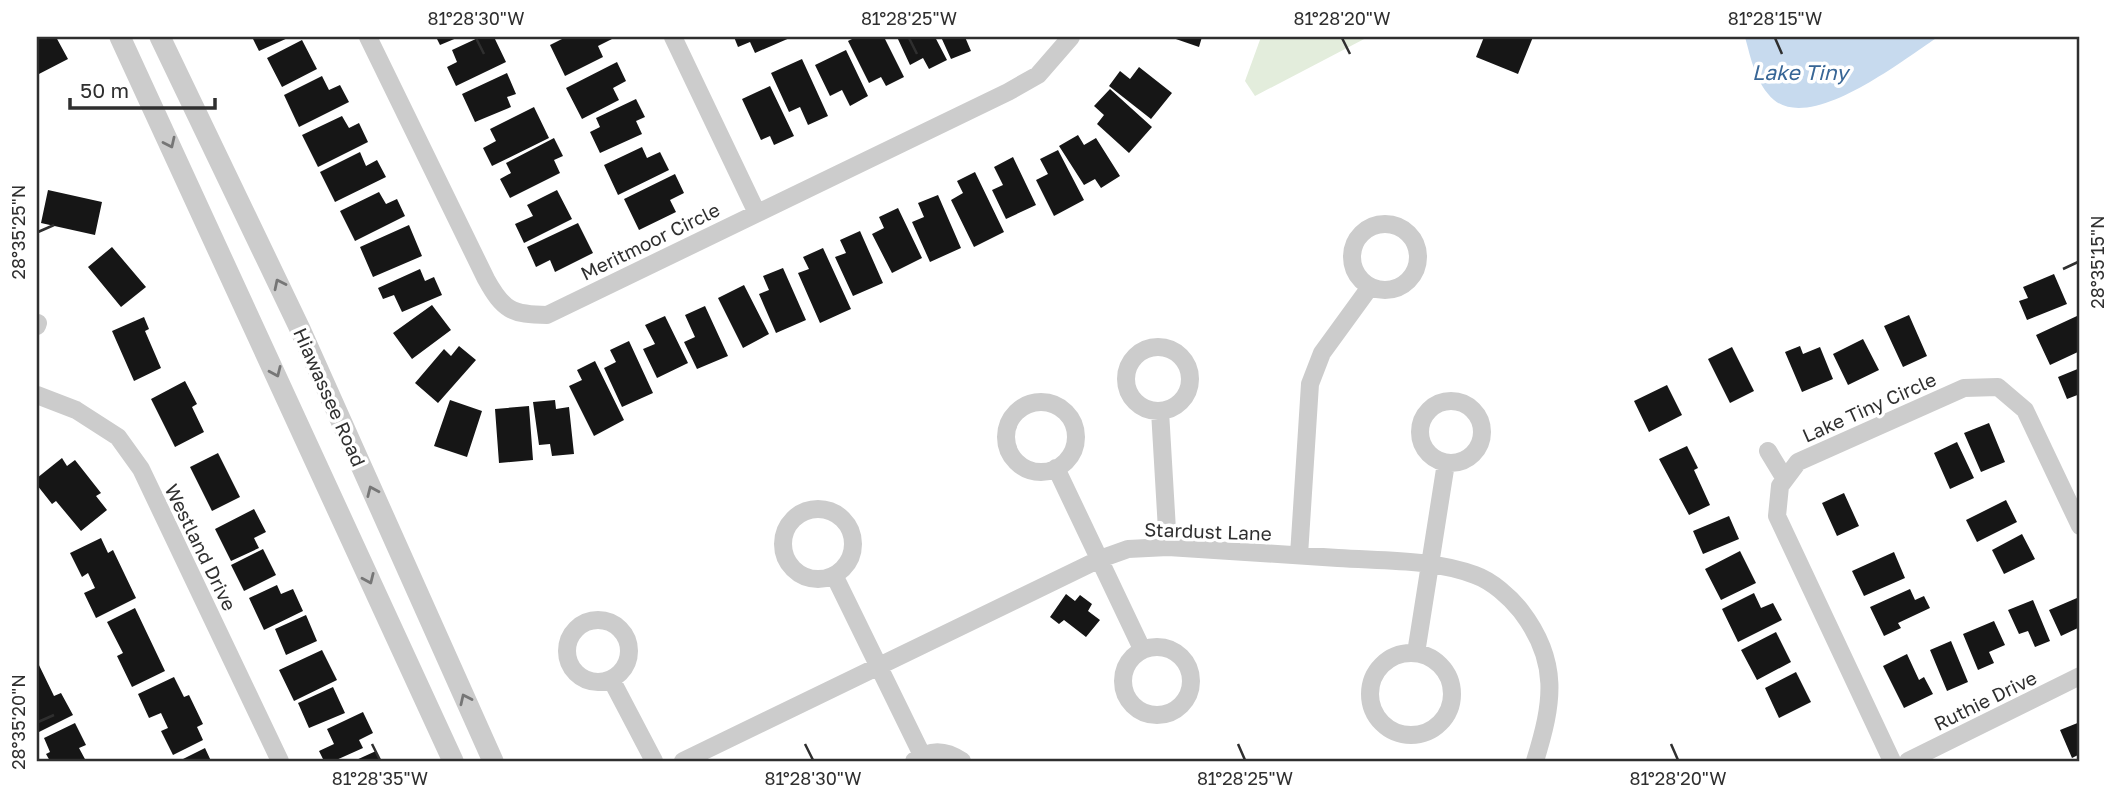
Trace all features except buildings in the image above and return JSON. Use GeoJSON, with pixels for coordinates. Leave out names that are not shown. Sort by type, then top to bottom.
{"type":"FeatureCollection","features":[{"type":"Feature","properties":{"kind":"street","name":"Hiawassee Road"},"geometry":{"type":"LineString","coordinates":[[120,37],[453,761]]}},
{"type":"Feature","properties":{"kind":"street","name":"Hiawassee Road"},"geometry":{"type":"LineString","coordinates":[[160,37],[300,328],[493,761]]}},
{"type":"Feature","properties":{"kind":"street","name":"Meritmoor Circle"},"geometry":{"type":"LineString","coordinates":[[368,37],[500,304],[524,315],[547,314],[1038,75],[1071,37]]}},
{"type":"Feature","properties":{"kind":"street"},"geometry":{"type":"LineString","coordinates":[[673,37],[757,213]]}},
{"type":"Feature","properties":{"kind":"street"},"geometry":{"type":"LineString","coordinates":[[1299,555],[1311,384],[1322,353],[1370,287]]}},
{"type":"Feature","properties":{"kind":"street","name":"Lake Tiny Circle"},"geometry":{"type":"LineString","coordinates":[[1785,479],[1798,462],[1964,388],[1998,387],[2025,410],[2080,526]]}},
{"type":"Feature","properties":{"kind":"street","name":"Westland Drive"},"geometry":{"type":"LineString","coordinates":[[37,395],[76,410],[118,438],[141,470],[280,761]]}},
{"type":"Feature","properties":{"kind":"street"},"geometry":{"type":"LineString","coordinates":[[1039,401],[1053,403],[1065,410],[1073,421],[1077,435],[1074,448],[1068,460],[1056,468],[1043,472],[1030,470],[1018,463],[1009,452],[1006,439],[1008,425],[1015,413],[1026,405],[1039,401]]}},
{"type":"Feature","properties":{"kind":"street"},"geometry":{"type":"LineString","coordinates":[[1160,411],[1168,547]]}},
{"type":"Feature","properties":{"kind":"street"},"geometry":{"type":"LineString","coordinates":[[1768,451],[1785,479],[1780,486],[1777,516],[1892,761]]}},
{"type":"Feature","properties":{"kind":"street"},"geometry":{"type":"LineString","coordinates":[[1416,653],[1446,463]]}},
{"type":"Feature","properties":{"kind":"street"},"geometry":{"type":"LineString","coordinates":[[1056,468],[1142,649]]}},
{"type":"Feature","properties":{"kind":"street"},"geometry":{"type":"LineString","coordinates":[[816,508],[830,510],[842,517],[850,528],[854,541],[852,555],[845,567],[834,575],[820,579],[806,577],[794,570],[786,559],[782,546],[784,532],[792,520],[803,512],[816,508]]}},
{"type":"Feature","properties":{"kind":"street","name":"Stardust Lane"},"geometry":{"type":"LineString","coordinates":[[683,761],[1100,559],[1128,550],[1168,547],[1429,564],[1477,576],[1512,599],[1539,635],[1550,680],[1546,724],[1535,761]]}},
{"type":"Feature","properties":{"kind":"street"},"geometry":{"type":"LineString","coordinates":[[834,575],[918,758],[949,753],[961,761]]}},
{"type":"Feature","properties":{"kind":"street"},"geometry":{"type":"LineString","coordinates":[[1416,653],[1432,657],[1444,668],[1451,683],[1452,699],[1447,714],[1437,726],[1422,734],[1406,735],[1391,730],[1378,719],[1371,705],[1370,689],[1375,673],[1385,661],[1400,654],[1416,653]]}},
{"type":"Feature","properties":{"kind":"street","name":"Ruthie Drive"},"geometry":{"type":"LineString","coordinates":[[1908,761],[2080,676]]}},
{"type":"Feature","properties":{"kind":"street"},"geometry":{"type":"LineString","coordinates":[[611,679],[654,761]]}},
{"type":"Feature","properties":{"kind":"green space"},"geometry":{"type":"Polygon","coordinates":[[[1261,37],[1368,37],[1255,96],[1245,81],[1261,37]]]}},
{"type":"Feature","properties":{"kind":"water","name":"Lake Tiny"},"geometry":{"type":"Polygon","coordinates":[[[1745,37],[1938,37],[1858,89],[1811,107],[1791,107],[1774,100],[1763,87],[1755,71],[1745,37]]]}}]}
